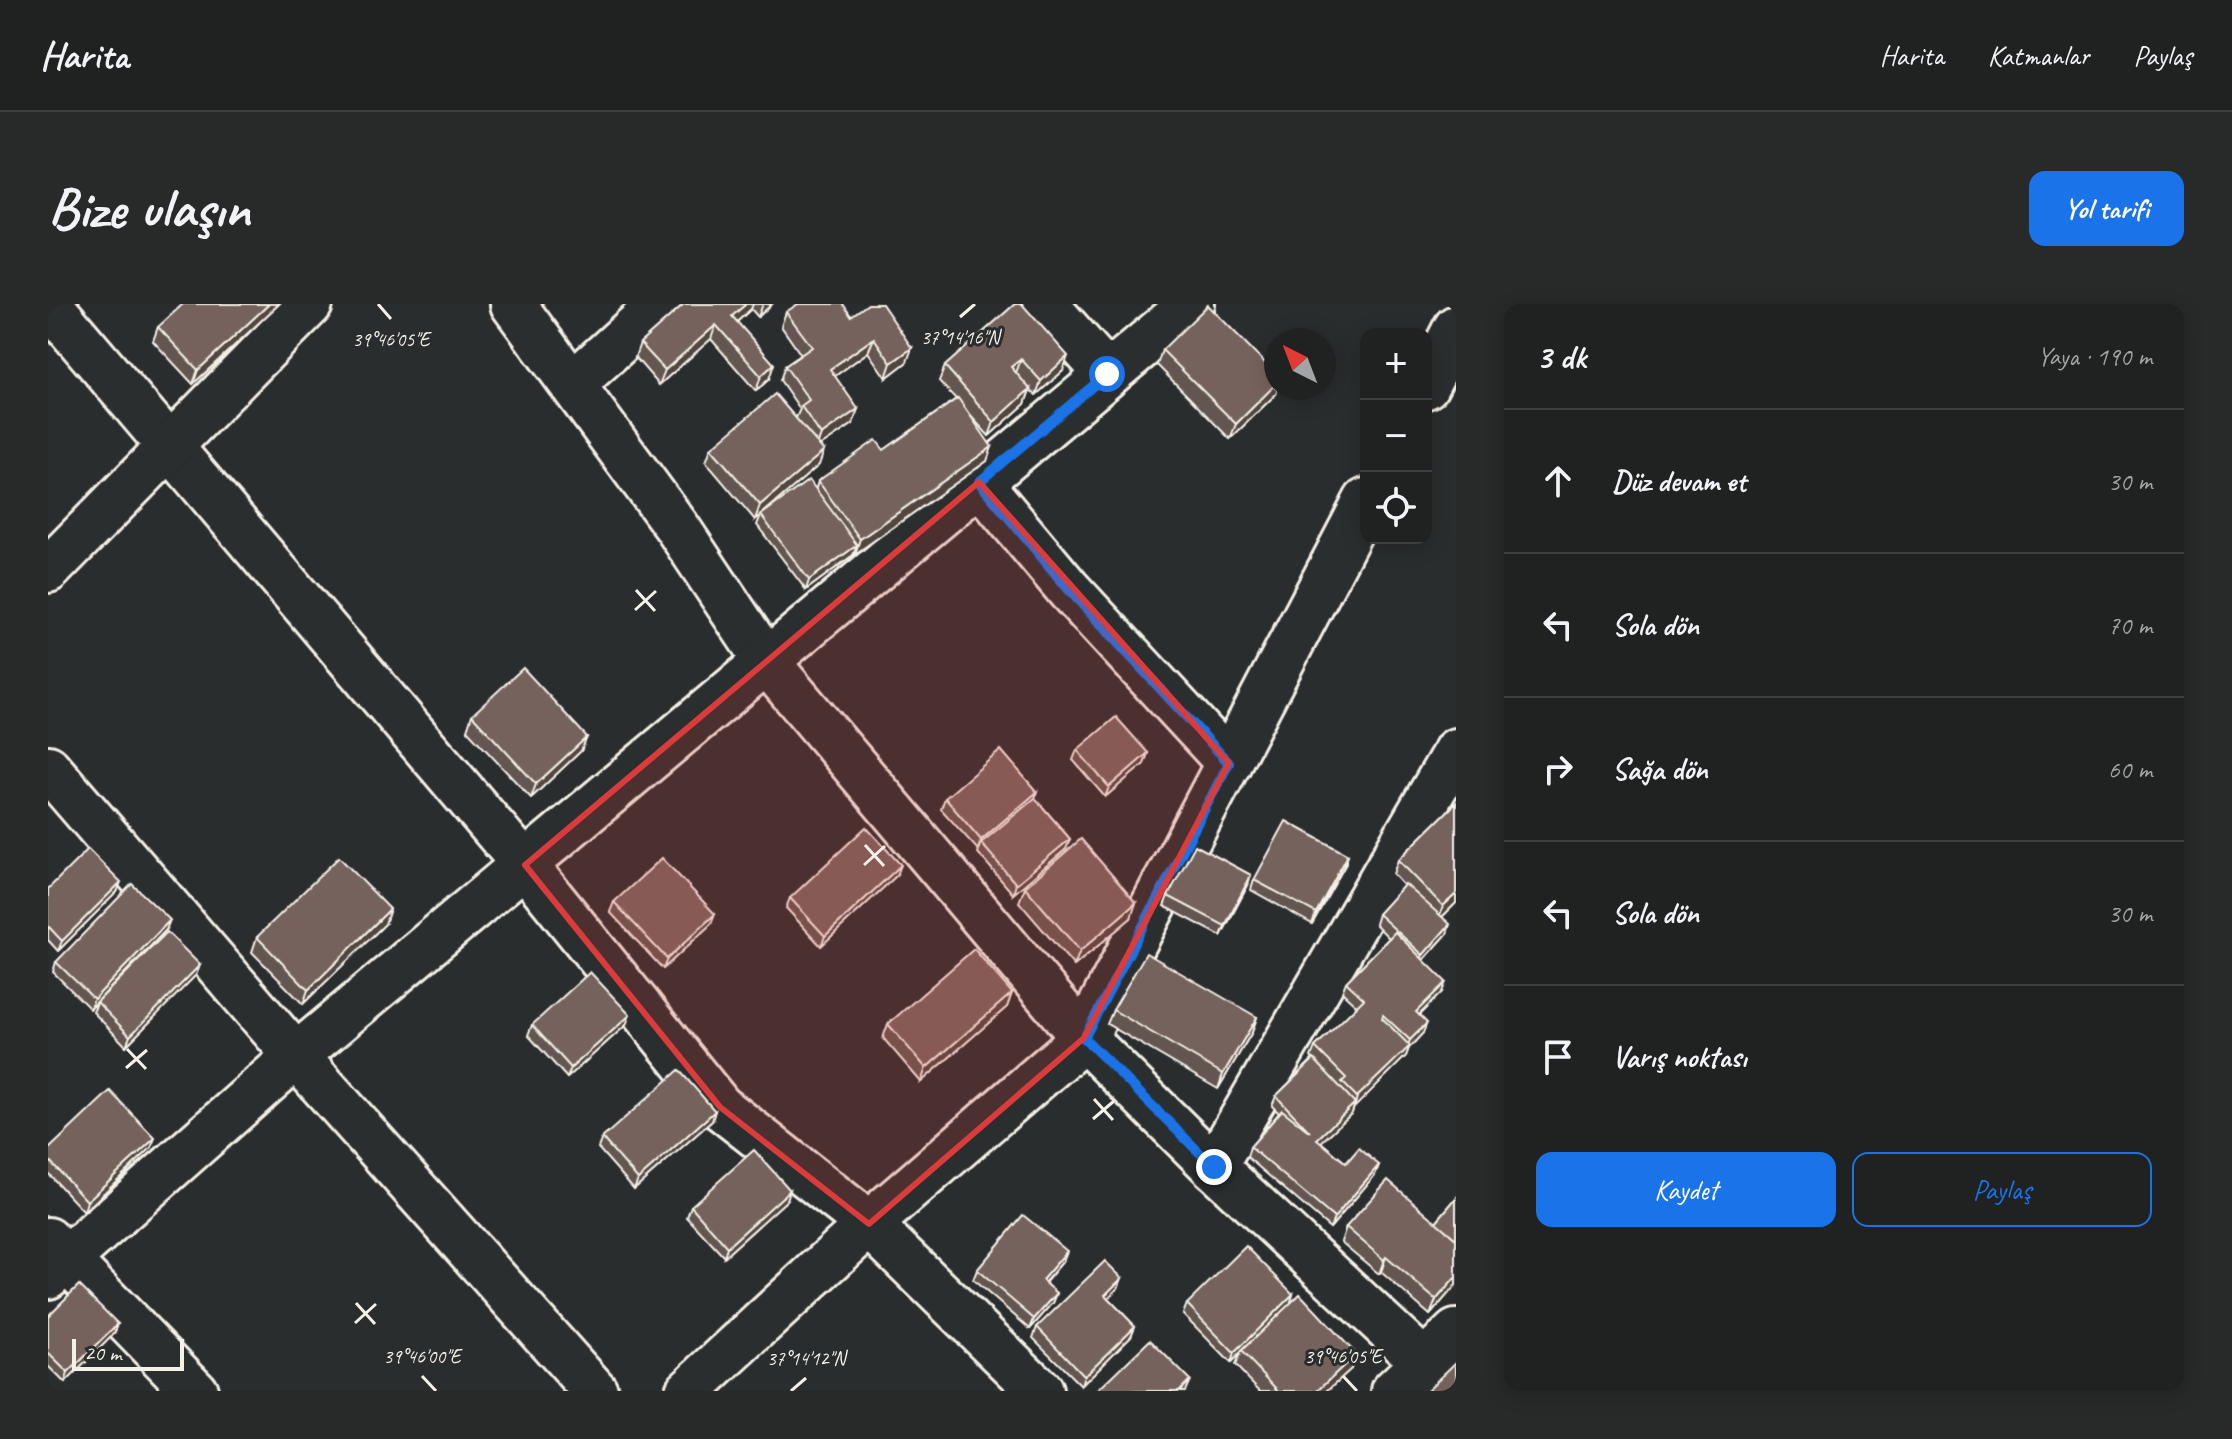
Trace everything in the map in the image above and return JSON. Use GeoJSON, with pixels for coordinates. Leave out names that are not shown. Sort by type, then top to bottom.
{"type":"FeatureCollection","features":[{"type":"Feature","properties":{"kind":"street"},"geometry":{"type":"LineString","coordinates":[[49,304],[525,865],[720,1107],[869,1224],[1040,1391]]}},
{"type":"Feature","properties":{"kind":"street"},"geometry":{"type":"LineString","coordinates":[[48,570],[310,304]]}},
{"type":"Feature","properties":{"kind":"street"},"geometry":{"type":"LineString","coordinates":[[513,304],[677,527],[766,661],[1084,1038],[1214,1167],[1409,1377],[1456,1332]]}},
{"type":"Feature","properties":{"kind":"street"},"geometry":{"type":"LineString","coordinates":[[574,383],[661,304]]}},
{"type":"Feature","properties":{"kind":"street"},"geometry":{"type":"LineString","coordinates":[[1045,304],[1107,374]]}},
{"type":"Feature","properties":{"kind":"street"},"geometry":{"type":"LineString","coordinates":[[195,1391],[54,1258],[1192,304]]}},
{"type":"Feature","properties":{"kind":"street"},"geometry":{"type":"LineString","coordinates":[[1432,374],[1456,328]]}},
{"type":"Feature","properties":{"kind":"street"},"geometry":{"type":"LineString","coordinates":[[979,482],[1069,590],[1229,763]]}},
{"type":"Feature","properties":{"kind":"street"},"geometry":{"type":"LineString","coordinates":[[688,1391],[869,1224],[1084,1038],[1360,512]]}},
{"type":"Feature","properties":{"kind":"street"},"geometry":{"type":"LineString","coordinates":[[1214,1167],[1456,751]]}},
{"type":"Feature","properties":{"kind":"street"},"geometry":{"type":"LineString","coordinates":[[48,768],[296,1056],[595,1391]]}},
{"type":"Feature","properties":{"kind":"highlighted area"},"geometry":{"type":"Polygon","coordinates":[[[979,482],[1229,763],[1084,1038],[869,1224],[720,1107],[525,865],[979,482]]]}},
{"type":"Feature","properties":{"kind":"building"},"geometry":{"type":"Polygon","coordinates":[[[183,304],[269,304],[198,370],[158,327],[183,304]]]}},
{"type":"Feature","properties":{"kind":"building"},"geometry":{"type":"Polygon","coordinates":[[[684,304],[746,304],[732,316],[774,364],[761,376],[716,325],[665,370],[640,343],[684,304]]]}},
{"type":"Feature","properties":{"kind":"building"},"geometry":{"type":"Polygon","coordinates":[[[798,304],[843,304],[851,316],[868,304],[882,304],[912,348],[891,363],[874,338],[830,369],[858,409],[821,435],[801,406],[809,400],[785,366],[812,347],[786,312],[798,304]]]}},
{"type":"Feature","properties":{"kind":"building"},"geometry":{"type":"Polygon","coordinates":[[[1015,304],[1022,304],[1068,356],[1041,381],[1021,359],[1011,367],[1030,389],[994,422],[945,366],[1015,304]]]}},
{"type":"Feature","properties":{"kind":"building"},"geometry":{"type":"Polygon","coordinates":[[[1208,305],[1264,362],[1264,396],[1236,424],[1162,350],[1208,305]]]}},
{"type":"Feature","properties":{"kind":"building"},"geometry":{"type":"Polygon","coordinates":[[[775,394],[824,451],[760,505],[711,448],[775,394]]]}},
{"type":"Feature","properties":{"kind":"building"},"geometry":{"type":"Polygon","coordinates":[[[958,398],[992,447],[860,539],[818,481],[876,440],[884,450],[958,398]]]}},
{"type":"Feature","properties":{"kind":"building"},"geometry":{"type":"Polygon","coordinates":[[[809,480],[857,545],[809,580],[761,515],[809,480]]]}},
{"type":"Feature","properties":{"kind":"building"},"geometry":{"type":"Polygon","coordinates":[[[523,668],[587,737],[536,784],[472,715],[523,668]]]}},
{"type":"Feature","properties":{"kind":"building"},"geometry":{"type":"Polygon","coordinates":[[[1116,717],[1148,753],[1109,787],[1077,750],[1116,717]]]}},
{"type":"Feature","properties":{"kind":"building"},"geometry":{"type":"Polygon","coordinates":[[[1001,750],[1037,792],[981,840],[945,798],[1001,750]]]}},
{"type":"Feature","properties":{"kind":"building"},"geometry":{"type":"Polygon","coordinates":[[[1035,798],[1070,839],[1016,884],[981,843],[1035,798]]]}},
{"type":"Feature","properties":{"kind":"building"},"geometry":{"type":"Polygon","coordinates":[[[1456,803],[1456,894],[1443,906],[1398,860],[1456,803]]]}},
{"type":"Feature","properties":{"kind":"building"},"geometry":{"type":"Polygon","coordinates":[[[1286,821],[1348,855],[1316,913],[1254,880],[1286,821]]]}},
{"type":"Feature","properties":{"kind":"building"},"geometry":{"type":"Polygon","coordinates":[[[866,827],[901,865],[825,936],[790,898],[866,827]]]}},
{"type":"Feature","properties":{"kind":"building"},"geometry":{"type":"Polygon","coordinates":[[[1081,839],[1136,903],[1080,951],[1025,887],[1081,839]]]}},
{"type":"Feature","properties":{"kind":"building"},"geometry":{"type":"Polygon","coordinates":[[[1195,845],[1251,875],[1225,926],[1168,896],[1195,845]]]}},
{"type":"Feature","properties":{"kind":"building"},"geometry":{"type":"Polygon","coordinates":[[[88,849],[121,882],[62,941],[48,926],[48,889],[88,849]]]}},
{"type":"Feature","properties":{"kind":"building"},"geometry":{"type":"Polygon","coordinates":[[[339,857],[390,909],[308,990],[257,937],[339,857]]]}},
{"type":"Feature","properties":{"kind":"building"},"geometry":{"type":"Polygon","coordinates":[[[662,858],[715,914],[667,959],[614,902],[662,858]]]}},
{"type":"Feature","properties":{"kind":"building"},"geometry":{"type":"Polygon","coordinates":[[[132,884],[170,920],[94,999],[56,962],[132,884]]]}},
{"type":"Feature","properties":{"kind":"building"},"geometry":{"type":"Polygon","coordinates":[[[1405,884],[1450,924],[1423,955],[1378,914],[1405,884]]]}},
{"type":"Feature","properties":{"kind":"building"},"geometry":{"type":"Polygon","coordinates":[[[167,932],[200,965],[130,1036],[97,1002],[167,932]]]}},
{"type":"Feature","properties":{"kind":"building"},"geometry":{"type":"Polygon","coordinates":[[[1395,932],[1446,982],[1416,1012],[1427,1023],[1410,1040],[1383,1015],[1382,1018],[1410,1046],[1357,1097],[1342,1082],[1346,1078],[1315,1047],[1364,999],[1346,982],[1395,932]]]}},
{"type":"Feature","properties":{"kind":"building"},"geometry":{"type":"Polygon","coordinates":[[[974,949],[1012,993],[926,1068],[888,1024],[974,949]]]}},
{"type":"Feature","properties":{"kind":"building"},"geometry":{"type":"Polygon","coordinates":[[[1146,953],[1257,1017],[1223,1074],[1113,1010],[1146,953]]]}},
{"type":"Feature","properties":{"kind":"building"},"geometry":{"type":"Polygon","coordinates":[[[590,972],[630,1015],[571,1068],[532,1025],[590,972]]]}},
{"type":"Feature","properties":{"kind":"building"},"geometry":{"type":"Polygon","coordinates":[[[1314,1059],[1355,1103],[1317,1139],[1346,1163],[1359,1148],[1379,1165],[1334,1218],[1250,1147],[1282,1110],[1310,1132],[1276,1096],[1314,1059]]]}},
{"type":"Feature","properties":{"kind":"building"},"geometry":{"type":"Polygon","coordinates":[[[679,1070],[715,1111],[638,1179],[602,1138],[679,1070]]]}},
{"type":"Feature","properties":{"kind":"building"},"geometry":{"type":"Polygon","coordinates":[[[110,1091],[155,1138],[87,1201],[48,1159],[48,1150],[110,1091]]]}},
{"type":"Feature","properties":{"kind":"building"},"geometry":{"type":"Polygon","coordinates":[[[754,1150],[790,1190],[727,1247],[691,1206],[754,1150]]]}},
{"type":"Feature","properties":{"kind":"building"},"geometry":{"type":"Polygon","coordinates":[[[1388,1180],[1456,1239],[1456,1277],[1436,1300],[1346,1227],[1388,1180]]]}},
{"type":"Feature","properties":{"kind":"building"},"geometry":{"type":"Polygon","coordinates":[[[1456,1198],[1456,1239],[1436,1222],[1456,1198]]]}},
{"type":"Feature","properties":{"kind":"building"},"geometry":{"type":"Polygon","coordinates":[[[1023,1215],[1067,1251],[1042,1280],[1057,1293],[1034,1319],[977,1270],[1023,1215]]]}},
{"type":"Feature","properties":{"kind":"building"},"geometry":{"type":"Polygon","coordinates":[[[1246,1246],[1293,1294],[1234,1353],[1187,1304],[1246,1246]]]}},
{"type":"Feature","properties":{"kind":"building"},"geometry":{"type":"Polygon","coordinates":[[[1105,1261],[1122,1278],[1105,1295],[1135,1326],[1084,1376],[1037,1327],[1105,1261]]]}},
{"type":"Feature","properties":{"kind":"building"},"geometry":{"type":"Polygon","coordinates":[[[79,1285],[118,1324],[68,1373],[48,1353],[48,1316],[79,1285]]]}},
{"type":"Feature","properties":{"kind":"building"},"geometry":{"type":"Polygon","coordinates":[[[1300,1294],[1356,1354],[1317,1391],[1279,1391],[1241,1351],[1300,1294]]]}},
{"type":"Feature","properties":{"kind":"building"},"geometry":{"type":"Polygon","coordinates":[[[1150,1340],[1190,1380],[1179,1391],[1097,1391],[1150,1340]]]}},
{"type":"Feature","properties":{"kind":"building"},"geometry":{"type":"Polygon","coordinates":[[[1456,1362],[1456,1391],[1426,1391],[1456,1362]]]}},
{"type":"Feature","properties":{"kind":"route"},"geometry":{"type":"LineString","coordinates":[[1107,374],[979,482],[1069,590],[1229,763],[1084,1038],[1214,1167]]}}]}
